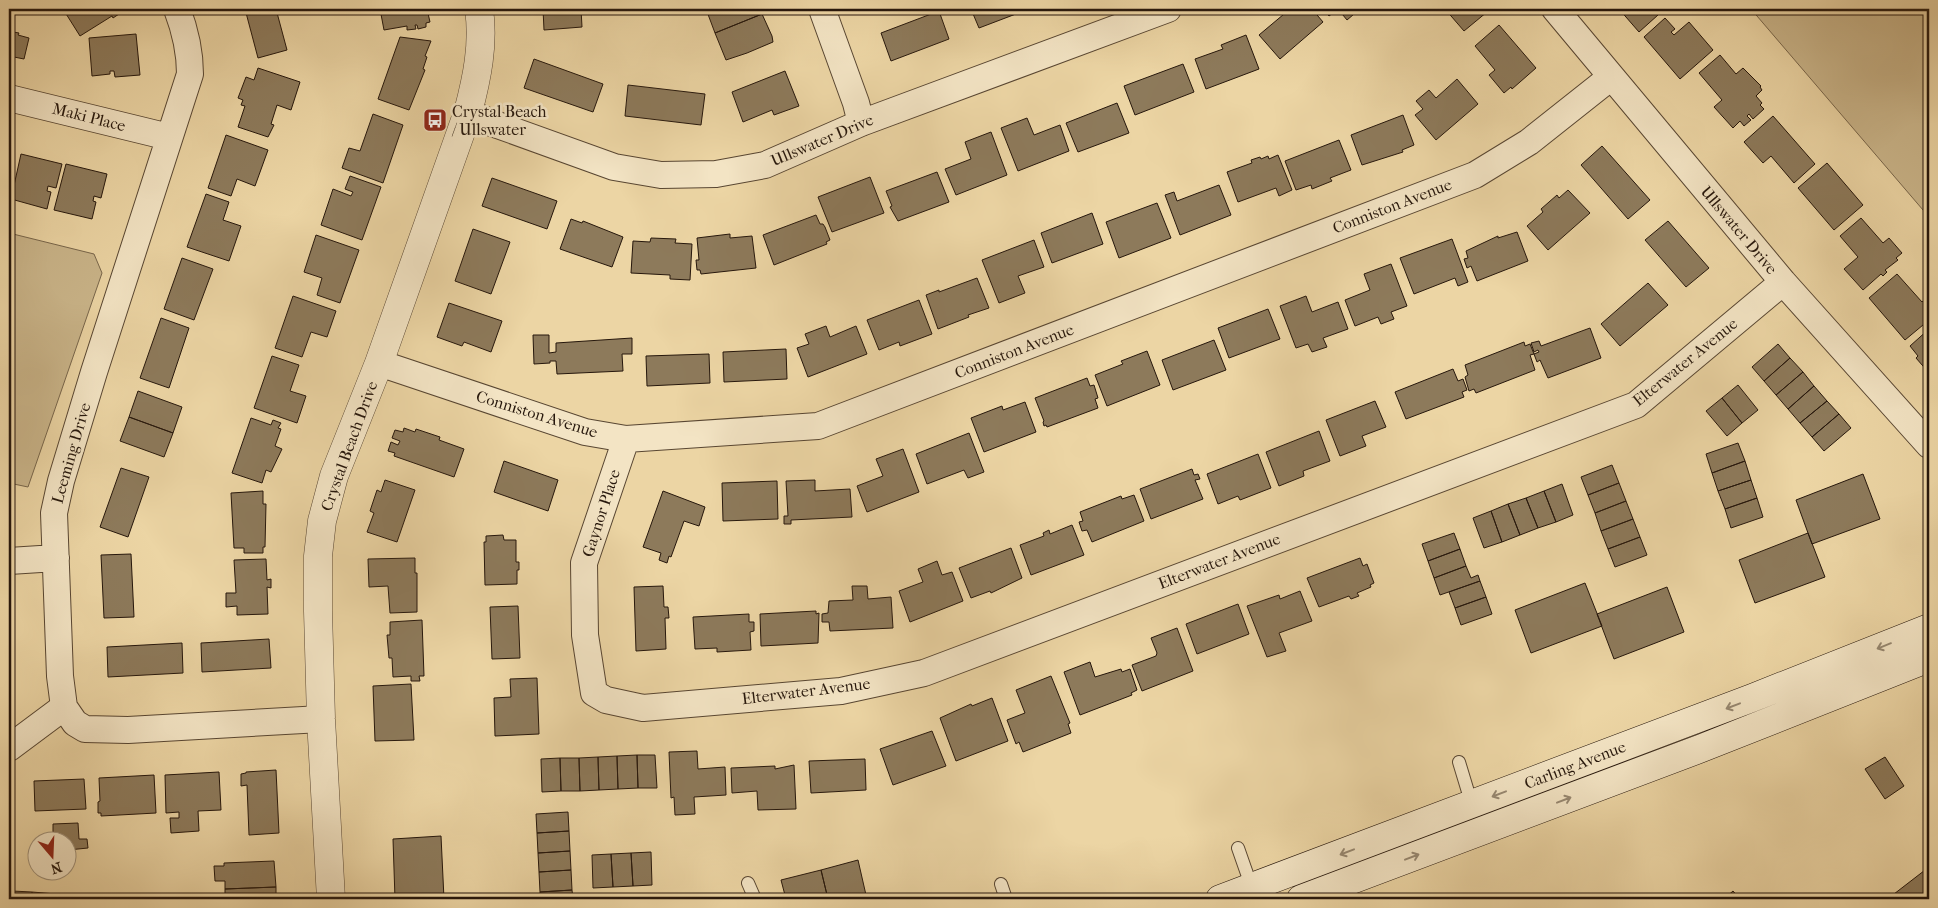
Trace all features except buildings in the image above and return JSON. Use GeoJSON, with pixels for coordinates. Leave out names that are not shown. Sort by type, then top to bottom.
{"type":"FeatureCollection","features":[{"type":"Feature","properties":{"kind":"main road","name":"Crystal Beach Drive"},"geometry":{"type":"LineString","coordinates":[[331,899],[321,719],[318,556],[322,522],[334,476],[379,362],[468,112],[476,80],[482,32],[479,9]]}},
{"type":"Feature","properties":{"kind":"main road","name":"Carling Avenue"},"geometry":{"type":"LineString","coordinates":[[1220,899],[1752,698],[1929,628]]}},
{"type":"Feature","properties":{"kind":"main road","name":"Carling Avenue"},"geometry":{"type":"LineString","coordinates":[[1301,899],[1702,748],[1929,658]]}},
{"type":"Feature","properties":{"kind":"street","name":"Leeming Drive"},"geometry":{"type":"LineString","coordinates":[[64,707],[60,676],[54,513],[61,481],[190,74],[190,58],[184,25],[177,9]]}},
{"type":"Feature","properties":{"kind":"street"},"geometry":{"type":"LineString","coordinates":[[822,9],[862,123]]}},
{"type":"Feature","properties":{"kind":"street","name":"Ullswater Drive"},"geometry":{"type":"LineString","coordinates":[[468,112],[492,123],[614,167],[661,175],[716,174],[765,164],[1112,19],[1168,9]]}},
{"type":"Feature","properties":{"kind":"street","name":"Ullswater Drive"},"geometry":{"type":"LineString","coordinates":[[1555,9],[1783,282],[1929,445]]}},
{"type":"Feature","properties":{"kind":"street","name":"Conniston Avenue"},"geometry":{"type":"LineString","coordinates":[[379,362],[585,432],[626,439],[818,426],[1475,175],[1529,142],[1611,78]]}},
{"type":"Feature","properties":{"kind":"street","name":"Maki Place"},"geometry":{"type":"LineString","coordinates":[[9,98],[169,137]]}},
{"type":"Feature","properties":{"kind":"street","name":"Elterwater Avenue"},"geometry":{"type":"LineString","coordinates":[[606,700],[643,708],[841,691],[924,673],[1636,404],[1783,282]]}},
{"type":"Feature","properties":{"kind":"street","name":"Gaynor Place"},"geometry":{"type":"LineString","coordinates":[[606,700],[594,693],[585,635],[584,563],[626,439]]}},
{"type":"Feature","properties":{"kind":"street"},"geometry":{"type":"LineString","coordinates":[[9,561],[56,558]]}},
{"type":"Feature","properties":{"kind":"street"},"geometry":{"type":"LineString","coordinates":[[9,748],[64,707],[75,723],[85,729],[99,730],[321,719]]}},
{"type":"Feature","properties":{"kind":"lane"},"geometry":{"type":"LineString","coordinates":[[1459,762],[1472,805]]}},
{"type":"Feature","properties":{"kind":"lane"},"geometry":{"type":"LineString","coordinates":[[1238,848],[1252,888]]}},
{"type":"Feature","properties":{"kind":"lane"},"geometry":{"type":"LineString","coordinates":[[748,883],[755,899]]}},
{"type":"Feature","properties":{"kind":"lane"},"geometry":{"type":"LineString","coordinates":[[1001,884],[1006,899]]}},
{"type":"Feature","properties":{"kind":"shaded area"},"geometry":{"type":"Polygon","coordinates":[[[1751,9],[1929,9],[1929,217],[1751,9]]]}},
{"type":"Feature","properties":{"kind":"shaded area"},"geometry":{"type":"Polygon","coordinates":[[[9,233],[94,254],[102,273],[28,487],[9,483],[9,233]]]}},
{"type":"Feature","properties":{"kind":"place","name":"Crystal Beach / Ullswater"},"geometry":{"type":"Point","coordinates":[435,120]}}]}
